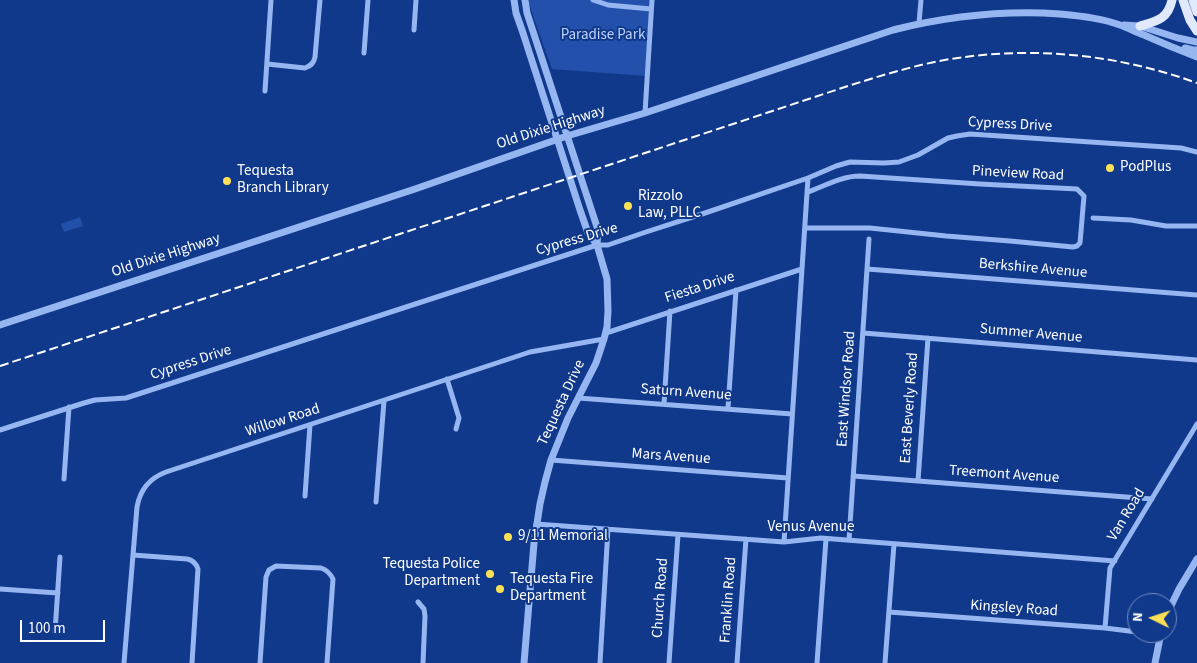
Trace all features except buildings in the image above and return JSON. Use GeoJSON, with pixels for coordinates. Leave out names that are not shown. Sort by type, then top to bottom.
{"type":"FeatureCollection","features":[{"type":"Feature","properties":{"kind":"main road"},"geometry":{"type":"LineString","coordinates":[[1140,26],[1158,21],[1163,17],[1169,9],[1172,0]]}},
{"type":"Feature","properties":{"kind":"main road"},"geometry":{"type":"LineString","coordinates":[[1183,0],[1190,20],[1197,31]]}},
{"type":"Feature","properties":{"kind":"main road"},"geometry":{"type":"LineString","coordinates":[[1193,0],[1197,12]]}},
{"type":"Feature","properties":{"kind":"street"},"geometry":{"type":"LineString","coordinates":[[265,91],[271,0]]}},
{"type":"Feature","properties":{"kind":"street"},"geometry":{"type":"LineString","coordinates":[[267,64],[305,68],[311,66],[315,57],[320,0]]}},
{"type":"Feature","properties":{"kind":"street"},"geometry":{"type":"LineString","coordinates":[[364,53],[368,0]]}},
{"type":"Feature","properties":{"kind":"street"},"geometry":{"type":"LineString","coordinates":[[414,30],[416,0]]}},
{"type":"Feature","properties":{"kind":"street","name":"Tequesta Drive"},"geometry":{"type":"LineString","coordinates":[[514,0],[516,13],[588,232],[597,245],[607,279],[608,295],[605,336],[596,364],[562,432],[551,460],[541,496],[536,524],[524,663]]}},
{"type":"Feature","properties":{"kind":"street","name":"Tequesta Drive"},"geometry":{"type":"LineString","coordinates":[[525,0],[527,13],[598,230],[597,245]]}},
{"type":"Feature","properties":{"kind":"street"},"geometry":{"type":"LineString","coordinates":[[593,0],[608,5],[651,9]]}},
{"type":"Feature","properties":{"kind":"street"},"geometry":{"type":"LineString","coordinates":[[645,113],[652,0]]}},
{"type":"Feature","properties":{"kind":"street"},"geometry":{"type":"LineString","coordinates":[[919,23],[921,0]]}},
{"type":"Feature","properties":{"kind":"street","name":"Old Dixie Highway"},"geometry":{"type":"LineString","coordinates":[[0,325],[414,189],[558,139],[645,113],[919,23],[967,15],[1016,12],[1070,15],[1140,26],[1197,42]]}},
{"type":"Feature","properties":{"kind":"street","name":"Old Dixie Highway"},"geometry":{"type":"LineString","coordinates":[[1119,24],[1197,57]]}},
{"type":"Feature","properties":{"kind":"street"},"geometry":{"type":"LineString","coordinates":[[1151,38],[1189,50],[1197,50]]}},
{"type":"Feature","properties":{"kind":"street","name":"Cypress Drive"},"geometry":{"type":"LineString","coordinates":[[0,430],[95,400],[126,398],[597,245],[608,246],[807,179],[840,164],[861,162],[889,163],[907,160],[948,138],[956,136],[970,134],[1181,148],[1197,152]]}},
{"type":"Feature","properties":{"kind":"street","name":"Pineview Road"},"geometry":{"type":"LineString","coordinates":[[806,228],[870,228],[1077,246],[1080,244],[1084,196],[1077,189],[860,176],[853,176],[808,192]]}},
{"type":"Feature","properties":{"kind":"street"},"geometry":{"type":"LineString","coordinates":[[784,542],[806,228],[807,179]]}},
{"type":"Feature","properties":{"kind":"street"},"geometry":{"type":"LineString","coordinates":[[1093,218],[1132,220],[1156,225],[1197,226]]}},
{"type":"Feature","properties":{"kind":"street","name":"East Windsor Road"},"geometry":{"type":"LineString","coordinates":[[849,540],[869,239]]}},
{"type":"Feature","properties":{"kind":"street","name":"Fiesta Drive"},"geometry":{"type":"LineString","coordinates":[[605,336],[670,311],[802,269]]}},
{"type":"Feature","properties":{"kind":"street","name":"Berkshire Avenue"},"geometry":{"type":"LineString","coordinates":[[867,269],[1197,295]]}},
{"type":"Feature","properties":{"kind":"street"},"geometry":{"type":"LineString","coordinates":[[728,408],[736,290]]}},
{"type":"Feature","properties":{"kind":"street"},"geometry":{"type":"LineString","coordinates":[[664,404],[670,311]]}},
{"type":"Feature","properties":{"kind":"street","name":"Summer Avenue"},"geometry":{"type":"LineString","coordinates":[[863,333],[1197,360]]}},
{"type":"Feature","properties":{"kind":"street","name":"Willow Road"},"geometry":{"type":"LineString","coordinates":[[124,663],[138,502],[144,489],[154,479],[166,472],[530,352],[605,336]]}},
{"type":"Feature","properties":{"kind":"street","name":"East Beverly Road"},"geometry":{"type":"LineString","coordinates":[[918,481],[928,338]]}},
{"type":"Feature","properties":{"kind":"street"},"geometry":{"type":"LineString","coordinates":[[447,380],[459,418],[456,429]]}},
{"type":"Feature","properties":{"kind":"street","name":"Saturn Avenue"},"geometry":{"type":"LineString","coordinates":[[578,398],[792,414]]}},
{"type":"Feature","properties":{"kind":"street"},"geometry":{"type":"LineString","coordinates":[[376,502],[384,400]]}},
{"type":"Feature","properties":{"kind":"street"},"geometry":{"type":"LineString","coordinates":[[64,478],[70,407]]}},
{"type":"Feature","properties":{"kind":"street"},"geometry":{"type":"LineString","coordinates":[[305,496],[310,425]]}},
{"type":"Feature","properties":{"kind":"street","name":"Van Road"},"geometry":{"type":"LineString","coordinates":[[1106,628],[1110,568],[1194,433],[1197,425]]}},
{"type":"Feature","properties":{"kind":"street","name":"Mars Avenue"},"geometry":{"type":"LineString","coordinates":[[551,460],[788,478]]}},
{"type":"Feature","properties":{"kind":"street","name":"Treemont Avenue"},"geometry":{"type":"LineString","coordinates":[[853,476],[1152,499]]}},
{"type":"Feature","properties":{"kind":"street","name":"Venus Avenue"},"geometry":{"type":"LineString","coordinates":[[536,524],[784,542],[813,538],[849,540],[1115,561]]}},
{"type":"Feature","properties":{"kind":"street"},"geometry":{"type":"LineString","coordinates":[[600,663],[608,530]]}},
{"type":"Feature","properties":{"kind":"street","name":"Church Road"},"geometry":{"type":"LineString","coordinates":[[668,663],[678,534]]}},
{"type":"Feature","properties":{"kind":"street"},"geometry":{"type":"LineString","coordinates":[[816,663],[826,539]]}},
{"type":"Feature","properties":{"kind":"street","name":"Franklin Road"},"geometry":{"type":"LineString","coordinates":[[737,663],[746,540]]}},
{"type":"Feature","properties":{"kind":"street"},"geometry":{"type":"LineString","coordinates":[[885,663],[894,544]]}},
{"type":"Feature","properties":{"kind":"street"},"geometry":{"type":"LineString","coordinates":[[133,555],[187,559],[197,565],[192,663]]}},
{"type":"Feature","properties":{"kind":"street"},"geometry":{"type":"LineString","coordinates":[[55,632],[60,557]]}},
{"type":"Feature","properties":{"kind":"street"},"geometry":{"type":"LineString","coordinates":[[1177,595],[1197,559]]}},
{"type":"Feature","properties":{"kind":"street"},"geometry":{"type":"LineString","coordinates":[[260,663],[266,577],[269,570],[276,566],[321,568],[331,575],[333,579],[327,663]]}},
{"type":"Feature","properties":{"kind":"street"},"geometry":{"type":"LineString","coordinates":[[0,589],[58,593]]}},
{"type":"Feature","properties":{"kind":"street"},"geometry":{"type":"LineString","coordinates":[[418,602],[424,609],[425,616],[423,663]]}},
{"type":"Feature","properties":{"kind":"street","name":"Kingsley Road"},"geometry":{"type":"LineString","coordinates":[[889,612],[1127,631]]}},
{"type":"Feature","properties":{"kind":"street"},"geometry":{"type":"LineString","coordinates":[[1155,663],[1159,643]]}},
{"type":"Feature","properties":{"kind":"green space","name":"Paradise Park"},"geometry":{"type":"Polygon","coordinates":[[[529,0],[650,0],[645,76],[552,69],[529,0]]]}},
{"type":"Feature","properties":{"kind":"green space"},"geometry":{"type":"Polygon","coordinates":[[[80,217],[83,226],[64,232],[61,224],[80,217]]]}},
{"type":"Feature","properties":{"kind":"railway"},"geometry":{"type":"LineString","coordinates":[[0,366],[851,85],[928,63],[1004,53],[1070,55],[1134,65],[1197,83]]}},
{"type":"Feature","properties":{"kind":"place","name":"PodPlus"},"geometry":{"type":"Point","coordinates":[1110,168]}},
{"type":"Feature","properties":{"kind":"place","name":"Tequesta Branch Library"},"geometry":{"type":"Point","coordinates":[227,181]}},
{"type":"Feature","properties":{"kind":"place","name":"Rizzolo Law, PLLC"},"geometry":{"type":"Point","coordinates":[628,206]}},
{"type":"Feature","properties":{"kind":"place","name":"9/11 Memorial"},"geometry":{"type":"Point","coordinates":[508,537]}},
{"type":"Feature","properties":{"kind":"place","name":"Tequesta Police Department"},"geometry":{"type":"Point","coordinates":[490,574]}},
{"type":"Feature","properties":{"kind":"place","name":"Tequesta Fire Department"},"geometry":{"type":"Point","coordinates":[500,589]}}]}
